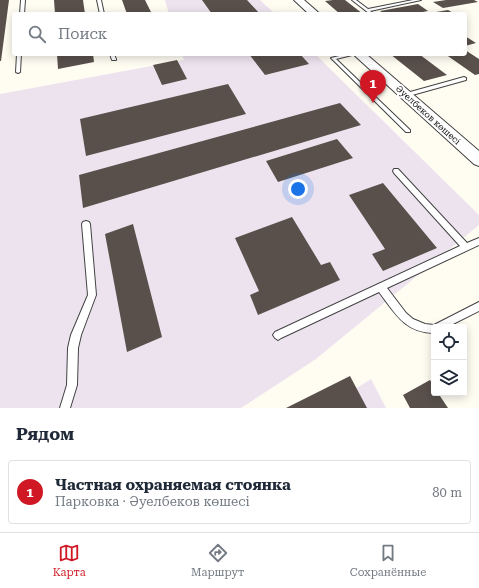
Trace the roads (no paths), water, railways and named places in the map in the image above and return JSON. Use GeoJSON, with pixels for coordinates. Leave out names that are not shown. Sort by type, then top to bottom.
{"type":"FeatureCollection","features":[{"type":"Feature","properties":{"kind":"street"},"geometry":{"type":"LineString","coordinates":[[302,0],[313,12]]}},
{"type":"Feature","properties":{"kind":"street","name":"Әуелбеков көшесі"},"geometry":{"type":"LineString","coordinates":[[361,56],[479,160]]}},
{"type":"Feature","properties":{"kind":"lane"},"geometry":{"type":"LineString","coordinates":[[22,12],[23,0]]}},
{"type":"Feature","properties":{"kind":"lane"},"geometry":{"type":"LineString","coordinates":[[99,0],[102,12]]}},
{"type":"Feature","properties":{"kind":"lane"},"geometry":{"type":"LineString","coordinates":[[354,0],[370,12]]}},
{"type":"Feature","properties":{"kind":"lane"},"geometry":{"type":"LineString","coordinates":[[367,10],[420,0]]}},
{"type":"Feature","properties":{"kind":"lane"},"geometry":{"type":"LineString","coordinates":[[18,72],[19,56]]}},
{"type":"Feature","properties":{"kind":"lane"},"geometry":{"type":"LineString","coordinates":[[344,56],[333,58],[408,131]]}},
{"type":"Feature","properties":{"kind":"lane"},"geometry":{"type":"LineString","coordinates":[[405,95],[464,79]]}},
{"type":"Feature","properties":{"kind":"lane"},"geometry":{"type":"LineString","coordinates":[[396,171],[466,248]]}},
{"type":"Feature","properties":{"kind":"lane"},"geometry":{"type":"LineString","coordinates":[[65,408],[72,385],[73,348],[76,335],[92,295],[86,224]]}},
{"type":"Feature","properties":{"kind":"lane"},"geometry":{"type":"LineString","coordinates":[[278,335],[479,241]]}},
{"type":"Feature","properties":{"kind":"lane"},"geometry":{"type":"LineString","coordinates":[[381,287],[403,317],[421,329],[431,329]]}},
{"type":"Feature","properties":{"kind":"lane"},"geometry":{"type":"LineString","coordinates":[[444,324],[479,306]]}},
{"type":"Feature","properties":{"kind":"place","name":"Частная охраняемая стоянка"},"geometry":{"type":"Point","coordinates":[373,103]}}]}
